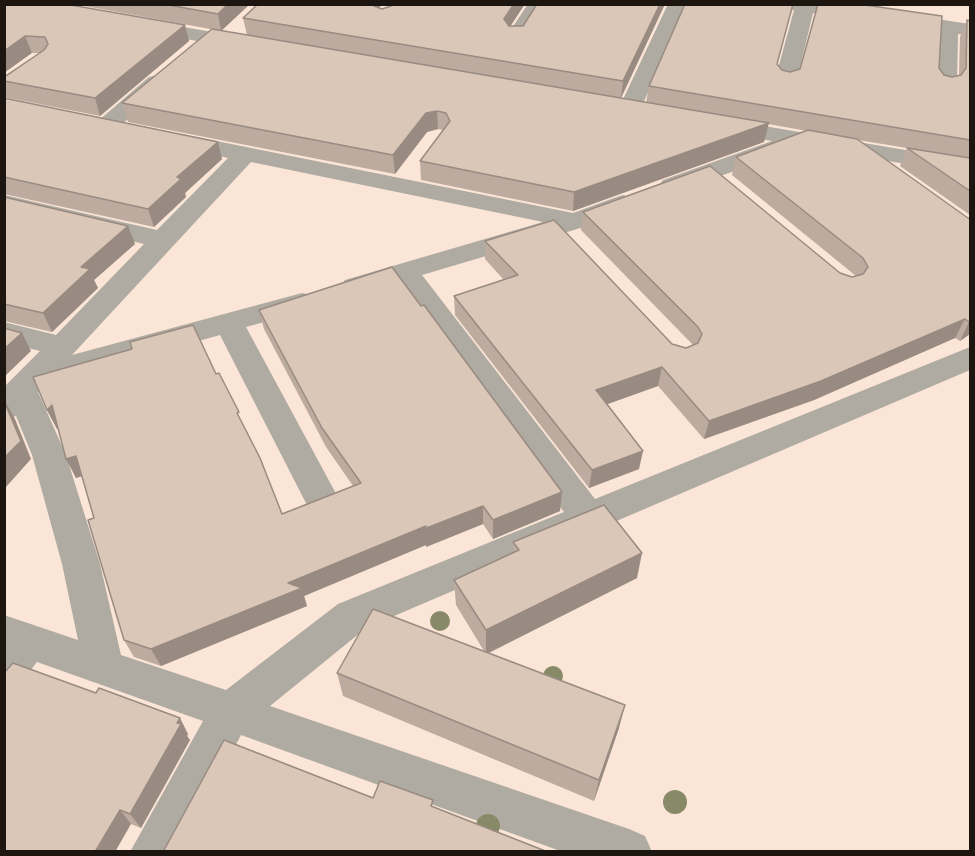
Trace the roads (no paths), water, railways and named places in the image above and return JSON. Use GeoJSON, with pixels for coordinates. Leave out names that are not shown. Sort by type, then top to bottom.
{"type":"FeatureCollection","features":[{"type":"Feature","properties":{"kind":"street"},"geometry":{"type":"LineString","coordinates":[[516,36],[538,4]]}},
{"type":"Feature","properties":{"kind":"street"},"geometry":{"type":"LineString","coordinates":[[628,110],[678,4]]}},
{"type":"Feature","properties":{"kind":"street"},"geometry":{"type":"LineString","coordinates":[[786,80],[798,5],[970,30]]}},
{"type":"Feature","properties":{"kind":"street"},"geometry":{"type":"LineString","coordinates":[[870,16],[940,6]]}},
{"type":"Feature","properties":{"kind":"street"},"geometry":{"type":"LineString","coordinates":[[121,22],[226,34],[272,48]]}},
{"type":"Feature","properties":{"kind":"street"},"geometry":{"type":"LineString","coordinates":[[946,85],[948,27]]}},
{"type":"Feature","properties":{"kind":"street"},"geometry":{"type":"LineString","coordinates":[[193,52],[226,34]]}},
{"type":"Feature","properties":{"kind":"street"},"geometry":{"type":"LineString","coordinates":[[176,67],[118,129],[245,154],[408,176],[566,223],[583,250]]}},
{"type":"Feature","properties":{"kind":"street"},"geometry":{"type":"LineString","coordinates":[[606,106],[651,114]]}},
{"type":"Feature","properties":{"kind":"street"},"geometry":{"type":"LineString","coordinates":[[697,121],[970,168]]}},
{"type":"Feature","properties":{"kind":"street"},"geometry":{"type":"LineString","coordinates":[[20,391],[404,270],[566,223],[801,139]]}},
{"type":"Feature","properties":{"kind":"street"},"geometry":{"type":"LineString","coordinates":[[856,149],[904,182]]}},
{"type":"Feature","properties":{"kind":"street"},"geometry":{"type":"LineString","coordinates":[[20,391],[245,154]]}},
{"type":"Feature","properties":{"kind":"street"},"geometry":{"type":"LineString","coordinates":[[709,171],[736,194]]}},
{"type":"Feature","properties":{"kind":"street"},"geometry":{"type":"LineString","coordinates":[[4,203],[164,240]]}},
{"type":"Feature","properties":{"kind":"street"},"geometry":{"type":"LineString","coordinates":[[404,270],[588,517]]}},
{"type":"Feature","properties":{"kind":"street"},"geometry":{"type":"LineString","coordinates":[[229,324],[322,501]]}},
{"type":"Feature","properties":{"kind":"street"},"geometry":{"type":"LineString","coordinates":[[4,332],[63,347]]}},
{"type":"Feature","properties":{"kind":"street"},"geometry":{"type":"LineString","coordinates":[[153,852],[231,712],[322,637],[352,616],[970,358]]}},
{"type":"Feature","properties":{"kind":"street"},"geometry":{"type":"LineString","coordinates":[[20,391],[49,455],[75,542],[104,668]]}},
{"type":"Feature","properties":{"kind":"street"},"geometry":{"type":"LineString","coordinates":[[4,674],[17,637],[629,852]]}}]}
